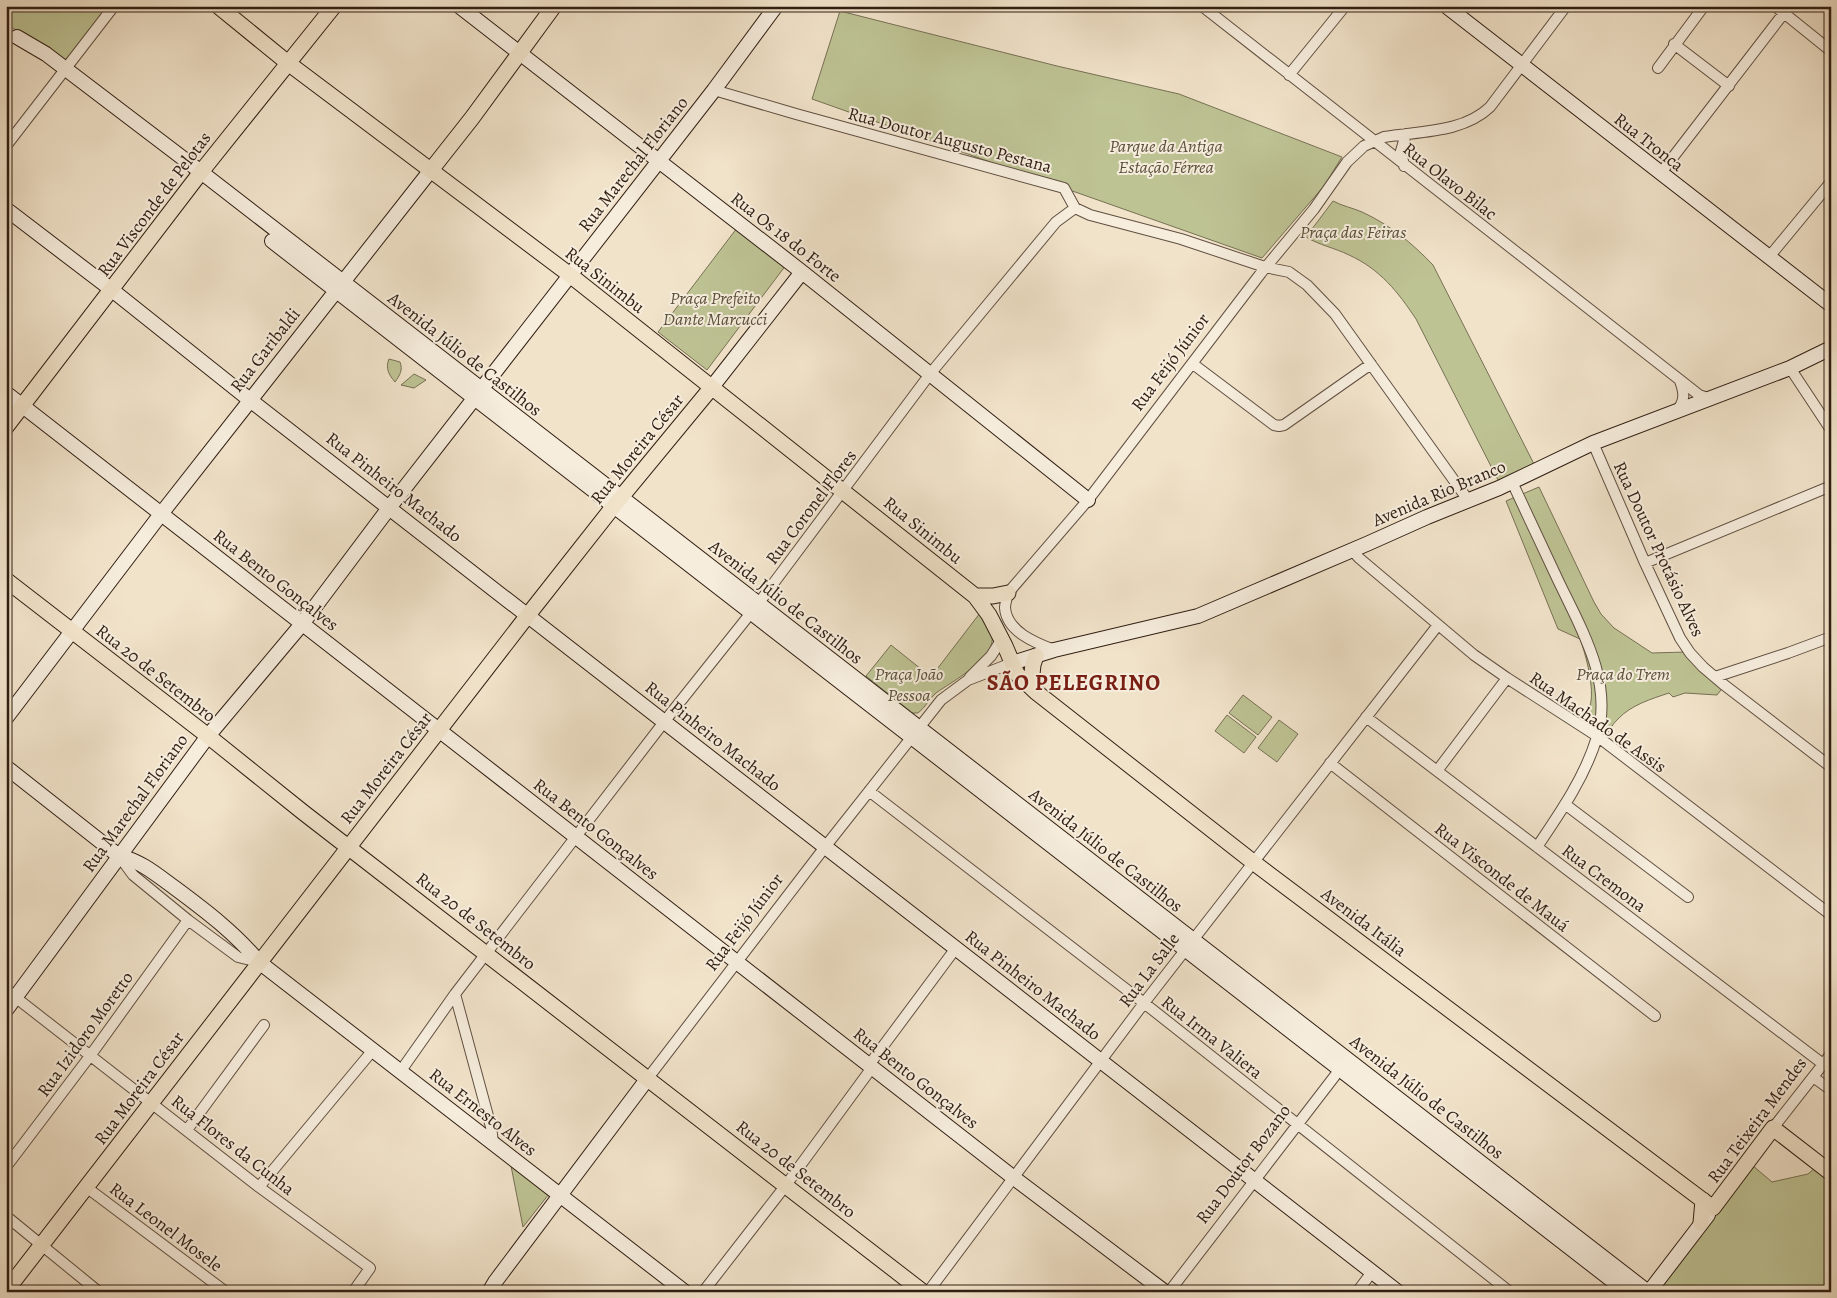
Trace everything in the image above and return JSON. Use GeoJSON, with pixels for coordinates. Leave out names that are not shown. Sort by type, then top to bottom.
{"type":"FeatureCollection","features":[{"type":"Feature","properties":{"kind":"main road","name":"Rua Sinimbu"},"geometry":{"type":"LineString","coordinates":[[218,6],[288,63],[570,275],[975,596],[982,603],[1002,639],[1012,663]]}},
{"type":"Feature","properties":{"kind":"main road","name":"Rua Visconde de Pelotas"},"geometry":{"type":"LineString","coordinates":[[6,426],[198,176],[334,6]]}},
{"type":"Feature","properties":{"kind":"main road","name":"Rua Garibaldi"},"geometry":{"type":"LineString","coordinates":[[432,170],[554,6]]}},
{"type":"Feature","properties":{"kind":"main road","name":"Rua Moreira César"},"geometry":{"type":"LineString","coordinates":[[6,1291],[528,615],[617,502],[712,387]]}},
{"type":"Feature","properties":{"kind":"main road","name":"Rua 20 de Setembro"},"geometry":{"type":"LineString","coordinates":[[6,580],[923,1292]]}},
{"type":"Feature","properties":{"kind":"main road"},"geometry":{"type":"LineString","coordinates":[[975,596],[994,596],[1008,593]]}},
{"type":"Feature","properties":{"kind":"main road"},"geometry":{"type":"LineString","coordinates":[[1036,656],[1031,674],[1036,692]]}},
{"type":"Feature","properties":{"kind":"main road","name":"Avenida Itália"},"geometry":{"type":"LineString","coordinates":[[1012,663],[1017,674],[1036,692],[1253,862],[1708,1204]]}},
{"type":"Feature","properties":{"kind":"main road"},"geometry":{"type":"LineString","coordinates":[[1773,1128],[1831,1174]]}},
{"type":"Feature","properties":{"kind":"main road","name":"Rua Teixeira Mendes"},"geometry":{"type":"LineString","coordinates":[[1708,1204],[1773,1128]]}},
{"type":"Feature","properties":{"kind":"main road"},"geometry":{"type":"LineString","coordinates":[[1702,1223],[1708,1204]]}},
{"type":"Feature","properties":{"kind":"street"},"geometry":{"type":"LineString","coordinates":[[6,146],[114,6]]}},
{"type":"Feature","properties":{"kind":"street","name":"Rua Os 18 do Forte"},"geometry":{"type":"LineString","coordinates":[[459,6],[802,272],[1088,500]]}},
{"type":"Feature","properties":{"kind":"street","name":"Rua Marechal Floriano"},"geometry":{"type":"LineString","coordinates":[[6,1010],[11,994],[119,856],[208,736],[302,624],[389,508],[714,90],[776,6]]}},
{"type":"Feature","properties":{"kind":"street","name":"Rua Olavo Bilac"},"geometry":{"type":"LineString","coordinates":[[1202,6],[1699,395],[1711,400]]}},
{"type":"Feature","properties":{"kind":"street"},"geometry":{"type":"LineString","coordinates":[[1289,75],[1345,6]]}},
{"type":"Feature","properties":{"kind":"street","name":"Rua Tronca"},"geometry":{"type":"LineString","coordinates":[[1446,6],[1831,306]]}},
{"type":"Feature","properties":{"kind":"street","name":"Rua Feijó Júnior"},"geometry":{"type":"LineString","coordinates":[[1008,593],[1088,500],[1266,267],[1314,209],[1348,162],[1364,146],[1373,141],[1461,125],[1481,115],[1490,107],[1566,6]]}},
{"type":"Feature","properties":{"kind":"street"},"geometry":{"type":"LineString","coordinates":[[1658,68],[1704,6]]}},
{"type":"Feature","properties":{"kind":"street"},"geometry":{"type":"LineString","coordinates":[[1775,6],[1831,51]]}},
{"type":"Feature","properties":{"kind":"street"},"geometry":{"type":"LineString","coordinates":[[1660,174],[1784,13]]}},
{"type":"Feature","properties":{"kind":"street","name":"Avenida Júlio de Castilhos"},"geometry":{"type":"LineString","coordinates":[[12,33],[1600,1263],[1648,1292]]}},
{"type":"Feature","properties":{"kind":"street"},"geometry":{"type":"LineString","coordinates":[[1674,44],[1729,86]]}},
{"type":"Feature","properties":{"kind":"street","name":"Rua Doutor Augusto Pestana"},"geometry":{"type":"LineString","coordinates":[[714,90],[1064,188],[1074,208]]}},
{"type":"Feature","properties":{"kind":"street"},"geometry":{"type":"LineString","coordinates":[[1404,166],[1401,151],[1406,134]]}},
{"type":"Feature","properties":{"kind":"street","name":"Rua Garibaldi"},"geometry":{"type":"LineString","coordinates":[[6,718],[161,514],[432,170]]}},
{"type":"Feature","properties":{"kind":"street"},"geometry":{"type":"LineString","coordinates":[[1769,257],[1831,182]]}},
{"type":"Feature","properties":{"kind":"street"},"geometry":{"type":"LineString","coordinates":[[1074,208],[1090,215],[1181,239],[1266,267],[1289,272],[1307,285],[1335,314],[1468,500]]}},
{"type":"Feature","properties":{"kind":"street","name":"Rua Coronel Flores"},"geometry":{"type":"LineString","coordinates":[[400,1072],[486,953],[664,722],[755,609],[930,374],[1056,222],[1074,208]]}},
{"type":"Feature","properties":{"kind":"street","name":"Rua Pinheiro Machado"},"geometry":{"type":"LineString","coordinates":[[6,210],[112,290],[250,400],[1398,1292]]}},
{"type":"Feature","properties":{"kind":"street","name":"Rua Moreira César"},"geometry":{"type":"LineString","coordinates":[[712,387],[802,272]]}},
{"type":"Feature","properties":{"kind":"street","name":"Avenida Rio Branco"},"geometry":{"type":"LineString","coordinates":[[1012,663],[1054,650],[1198,616],[1512,482],[1593,443],[1711,400],[1790,368],[1831,348]]}},
{"type":"Feature","properties":{"kind":"street"},"geometry":{"type":"LineString","coordinates":[[1193,364],[1274,425],[1279,426],[1284,425],[1371,364]]}},
{"type":"Feature","properties":{"kind":"street"},"geometry":{"type":"LineString","coordinates":[[1790,368],[1831,430]]}},
{"type":"Feature","properties":{"kind":"street"},"geometry":{"type":"LineString","coordinates":[[1674,414],[1680,407],[1684,397],[1684,390],[1680,380]]}},
{"type":"Feature","properties":{"kind":"street","name":"Rua Bento Gonçalves"},"geometry":{"type":"LineString","coordinates":[[6,393],[1152,1286],[1165,1292]]}},
{"type":"Feature","properties":{"kind":"street","name":"Rua Doutor Protásio Alves"},"geometry":{"type":"LineString","coordinates":[[1593,443],[1645,563],[1680,638],[1690,653],[1719,681],[1831,767]]}},
{"type":"Feature","properties":{"kind":"street"},"geometry":{"type":"LineString","coordinates":[[1512,482],[1589,645],[1600,682],[1601,699],[1597,736],[1566,805],[1537,847]]}},
{"type":"Feature","properties":{"kind":"street"},"geometry":{"type":"LineString","coordinates":[[1645,563],[1831,486]]}},
{"type":"Feature","properties":{"kind":"street","name":"Rua Machado de Assis"},"geometry":{"type":"LineString","coordinates":[[1352,550],[1474,655],[1506,678],[1597,736],[1831,915]]}},
{"type":"Feature","properties":{"kind":"street"},"geometry":{"type":"LineString","coordinates":[[1008,593],[1005,609],[1009,620],[1026,637],[1054,650]]}},
{"type":"Feature","properties":{"kind":"street","name":"Rua La Salle"},"geometry":{"type":"LineString","coordinates":[[928,1292],[1102,1062],[1144,1003],[1438,625]]}},
{"type":"Feature","properties":{"kind":"street"},"geometry":{"type":"LineString","coordinates":[[1719,681],[1831,637]]}},
{"type":"Feature","properties":{"kind":"street","name":"Rua Feijó Júnior"},"geometry":{"type":"LineString","coordinates":[[489,1292],[648,1078],[914,732],[941,700],[968,680],[991,656],[1002,639]]}},
{"type":"Feature","properties":{"kind":"street","name":"Rua Feijó Júnior"},"geometry":{"type":"LineString","coordinates":[[968,680],[1012,663]]}},
{"type":"Feature","properties":{"kind":"street"},"geometry":{"type":"LineString","coordinates":[[1437,771],[1506,678]]}},
{"type":"Feature","properties":{"kind":"street","name":"Rua Cremona"},"geometry":{"type":"LineString","coordinates":[[1366,717],[1823,1064]]}},
{"type":"Feature","properties":{"kind":"street","name":"Rua Visconde de Mauá"},"geometry":{"type":"LineString","coordinates":[[1330,763],[1655,1016]]}},
{"type":"Feature","properties":{"kind":"street","name":"Rua Ernesto Alves"},"geometry":{"type":"LineString","coordinates":[[6,766],[119,856],[123,864],[133,875],[188,920],[238,957],[259,962]]}},
{"type":"Feature","properties":{"kind":"street","name":"Rua Irma Valiera"},"geometry":{"type":"LineString","coordinates":[[869,791],[1144,1003],[1510,1292]]}},
{"type":"Feature","properties":{"kind":"street"},"geometry":{"type":"LineString","coordinates":[[1566,805],[1688,897]]}},
{"type":"Feature","properties":{"kind":"street","name":"Rua Ernesto Alves"},"geometry":{"type":"LineString","coordinates":[[119,856],[133,859],[192,901],[227,928],[259,962],[685,1292]]}},
{"type":"Feature","properties":{"kind":"street","name":"Rua Izidoro Moretto"},"geometry":{"type":"LineString","coordinates":[[6,1167],[90,1056],[188,920]]}},
{"type":"Feature","properties":{"kind":"street"},"geometry":{"type":"LineString","coordinates":[[703,1292],[786,1186],[871,1066],[872,1061],[956,948]]}},
{"type":"Feature","properties":{"kind":"street","name":"Rua Flores da Cunha"},"geometry":{"type":"LineString","coordinates":[[11,994],[259,1187],[370,1268],[353,1292]]}},
{"type":"Feature","properties":{"kind":"street"},"geometry":{"type":"LineString","coordinates":[[455,994],[491,1127],[493,1142]]}},
{"type":"Feature","properties":{"kind":"street"},"geometry":{"type":"LineString","coordinates":[[187,1130],[264,1025]]}},
{"type":"Feature","properties":{"kind":"street"},"geometry":{"type":"LineString","coordinates":[[259,1187],[373,1050]]}},
{"type":"Feature","properties":{"kind":"street","name":"Rua Teixeira Mendes"},"geometry":{"type":"LineString","coordinates":[[1773,1128],[1831,1054]]}},
{"type":"Feature","properties":{"kind":"street","name":"Rua Doutor Bozano"},"geometry":{"type":"LineString","coordinates":[[1169,1292],[1344,1065]]}},
{"type":"Feature","properties":{"kind":"street"},"geometry":{"type":"LineString","coordinates":[[1814,1076],[1831,1090]]}},
{"type":"Feature","properties":{"kind":"street","name":"Rua Leonel Mosele"},"geometry":{"type":"LineString","coordinates":[[86,1187],[226,1292]]}},
{"type":"Feature","properties":{"kind":"street"},"geometry":{"type":"LineString","coordinates":[[6,1216],[99,1292]]}},
{"type":"Feature","properties":{"kind":"street"},"geometry":{"type":"LineString","coordinates":[[1648,1292],[1702,1223]]}},
{"type":"Feature","properties":{"kind":"street","name":"Avenida Júlio de Castilhos"},"geometry":{"type":"LineString","coordinates":[[1600,1263],[1627,1292]]}},
{"type":"Feature","properties":{"kind":"street"},"geometry":{"type":"LineString","coordinates":[[1357,1292],[1372,1272]]}},
{"type":"Feature","properties":{"kind":"green space"},"geometry":{"type":"Polygon","coordinates":[[[6,6],[109,6],[63,64],[6,23],[6,6]]]}},
{"type":"Feature","properties":{"kind":"green space","name":"Parque da Antiga Estação Férrea"},"geometry":{"type":"Polygon","coordinates":[[[840,11],[1057,66],[1179,94],[1342,157],[1324,186],[1262,258],[812,99],[840,11]]]}},
{"type":"Feature","properties":{"kind":"green space","name":"Praça das Feiras"},"geometry":{"type":"Polygon","coordinates":[[[1333,201],[1362,212],[1382,223],[1409,242],[1433,265],[1535,466],[1499,482],[1416,319],[1402,300],[1387,282],[1370,267],[1349,255],[1306,237],[1333,201]]]}},
{"type":"Feature","properties":{"kind":"green space","name":"Praça Prefeito Dante Marcucci"},"geometry":{"type":"Polygon","coordinates":[[[737,228],[786,265],[707,370],[658,332],[737,228]]]}},
{"type":"Feature","properties":{"kind":"green space"},"geometry":{"type":"Polygon","coordinates":[[[389,359],[400,362],[401,365],[395,382],[388,371],[389,359]]]}},
{"type":"Feature","properties":{"kind":"green space"},"geometry":{"type":"Polygon","coordinates":[[[414,374],[426,380],[414,388],[401,385],[414,374]]]}},
{"type":"Feature","properties":{"kind":"green space","name":"Praça do Trem"},"geometry":{"type":"Polygon","coordinates":[[[1539,487],[1601,614],[1614,628],[1652,653],[1686,652],[1724,686],[1717,695],[1685,693],[1673,697],[1669,693],[1648,700],[1623,714],[1614,723],[1604,739],[1579,723],[1590,706],[1591,699],[1589,672],[1580,639],[1558,629],[1506,501],[1539,487]]]}},
{"type":"Feature","properties":{"kind":"green space","name":"Praça João Pessoa"},"geometry":{"type":"Polygon","coordinates":[[[980,613],[992,633],[992,642],[988,651],[972,668],[936,693],[918,713],[912,713],[866,676],[891,645],[931,677],[980,613]]]}},
{"type":"Feature","properties":{"kind":"green space"},"geometry":{"type":"Polygon","coordinates":[[[1243,695],[1272,717],[1258,735],[1229,713],[1243,695]]]}},
{"type":"Feature","properties":{"kind":"green space"},"geometry":{"type":"Polygon","coordinates":[[[1227,715],[1256,737],[1244,753],[1215,731],[1227,715]]]}},
{"type":"Feature","properties":{"kind":"green space"},"geometry":{"type":"Polygon","coordinates":[[[1279,720],[1298,734],[1277,762],[1258,748],[1279,720]]]}},
{"type":"Feature","properties":{"kind":"green space"},"geometry":{"type":"Polygon","coordinates":[[[1752,1165],[1772,1182],[1808,1174],[1816,1167],[1831,1178],[1831,1292],[1661,1292],[1662,1281],[1752,1165]]]}},
{"type":"Feature","properties":{"kind":"green space"},"geometry":{"type":"Polygon","coordinates":[[[511,1166],[549,1194],[523,1227],[511,1166]]]}},
{"type":"Feature","properties":{"kind":"district","name":"SÃO PELEGRINO"},"geometry":{"type":"Point","coordinates":[1074,683]}}]}
